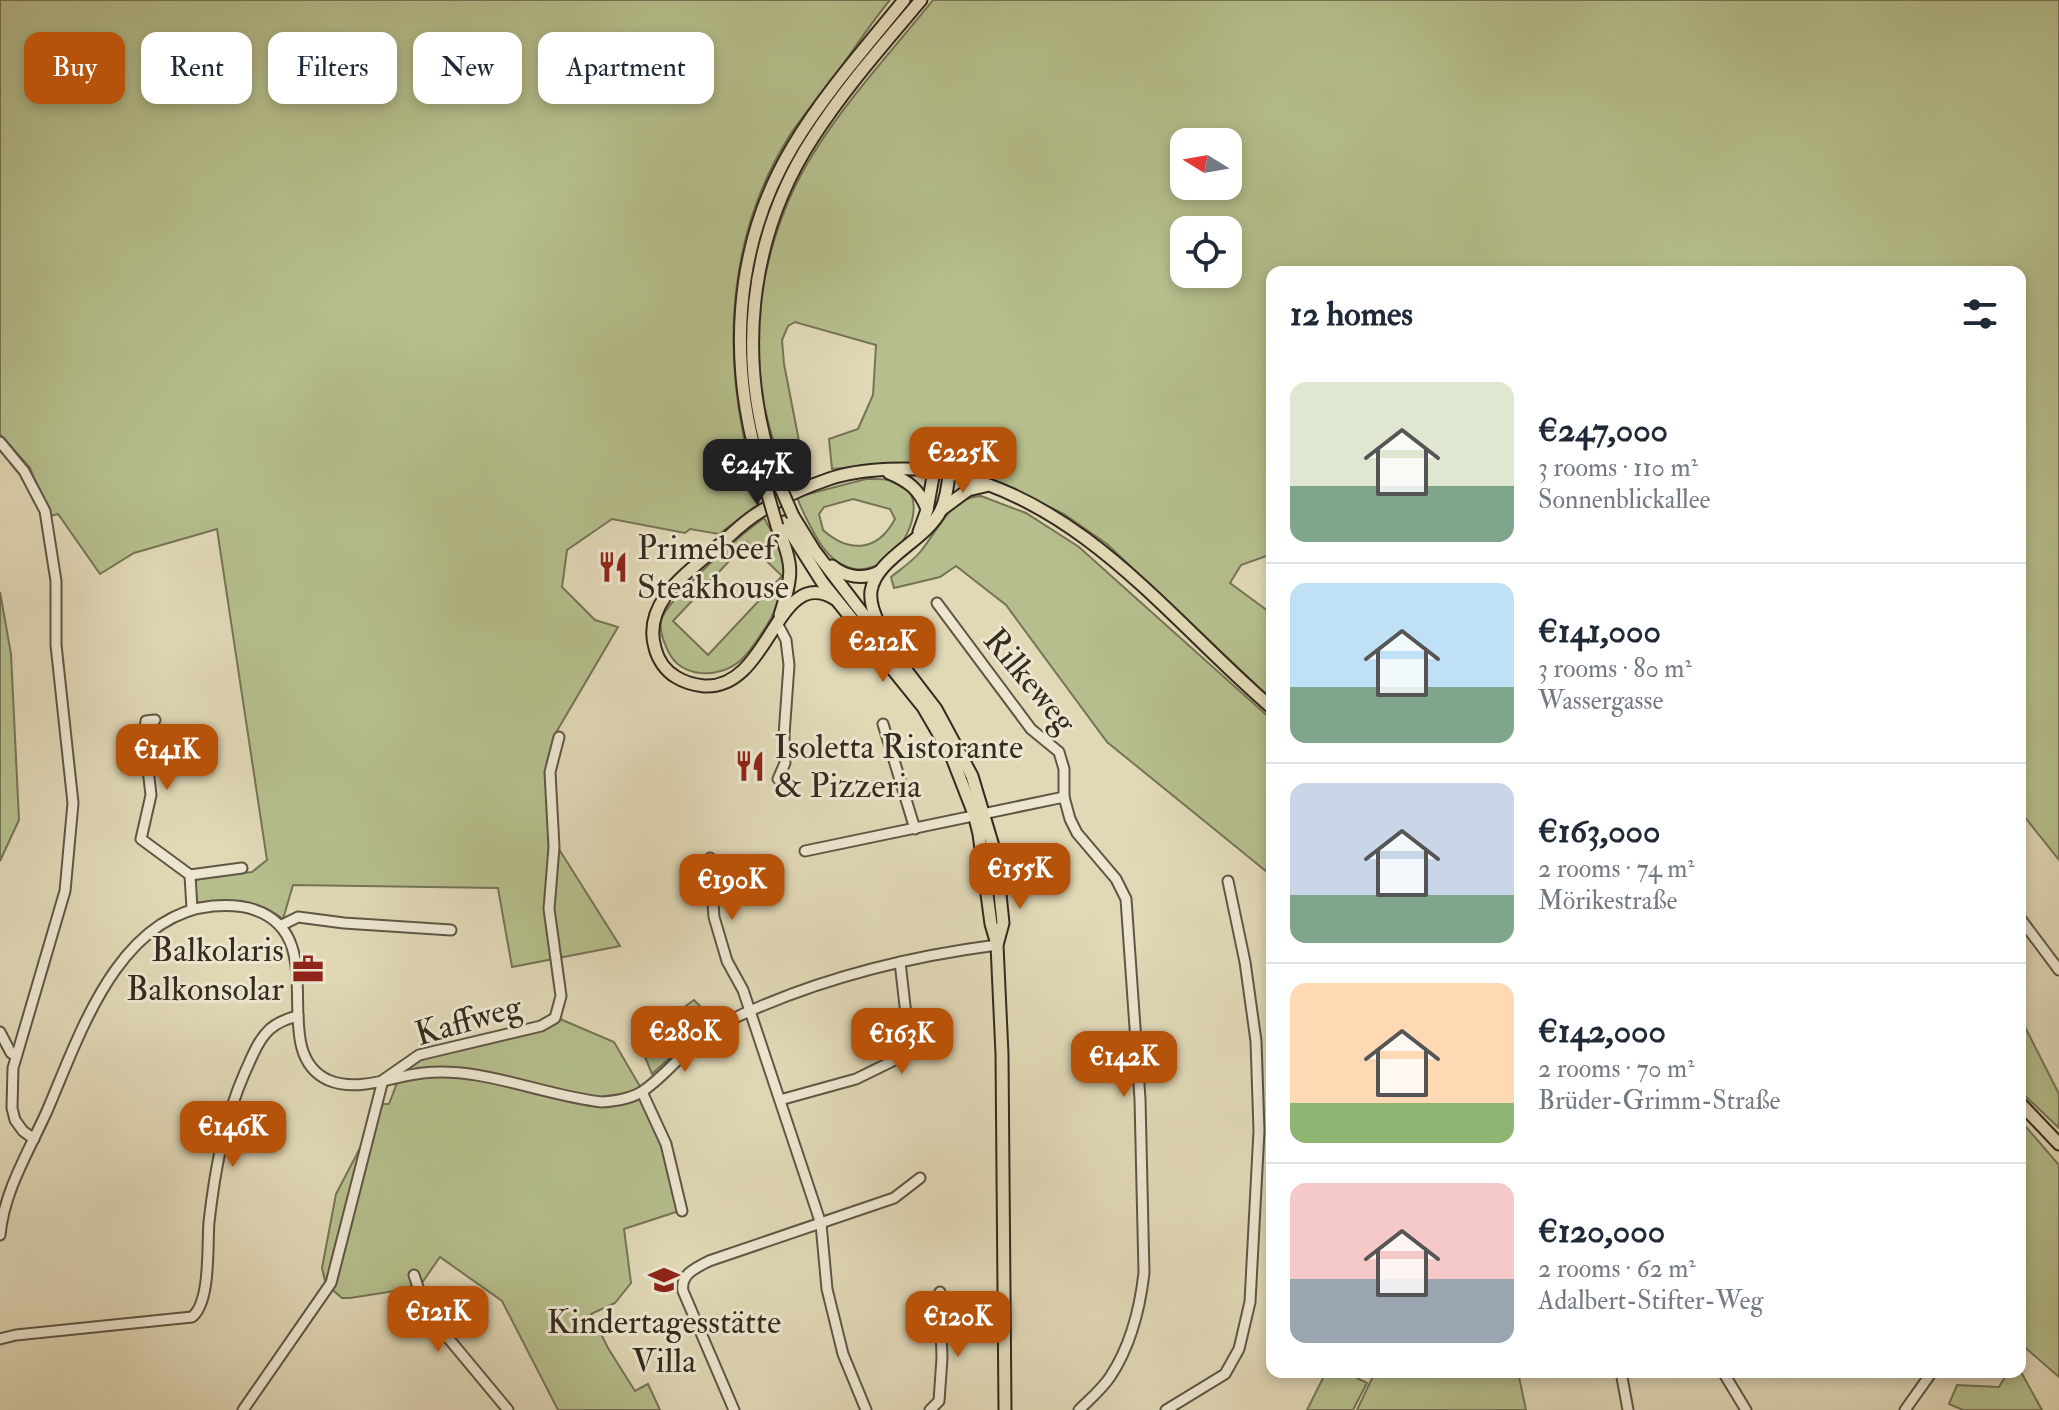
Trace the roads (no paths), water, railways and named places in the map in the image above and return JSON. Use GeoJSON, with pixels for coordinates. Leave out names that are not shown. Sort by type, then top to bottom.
{"type":"FeatureCollection","features":[{"type":"Feature","properties":{"kind":"main road"},"geometry":{"type":"LineString","coordinates":[[904,0],[839,80],[793,147],[773,184],[755,234],[744,283],[740,359],[748,421],[785,521],[807,561],[835,599],[923,707],[951,755],[996,856],[1003,923],[997,945],[1002,1054],[1005,1410]]}},
{"type":"Feature","properties":{"kind":"main road"},"geometry":{"type":"LineString","coordinates":[[770,477],[757,406],[752,353],[754,303],[767,237],[793,172],[812,139],[862,70],[921,0]]}},
{"type":"Feature","properties":{"kind":"main road"},"geometry":{"type":"LineString","coordinates":[[885,471],[909,482],[921,495],[927,510]]}},
{"type":"Feature","properties":{"kind":"main road"},"geometry":{"type":"LineString","coordinates":[[835,599],[817,592],[801,595],[777,623],[747,668],[734,678],[713,686],[695,685],[678,678],[662,663],[653,641],[654,617],[666,594],[756,514],[831,478],[885,471],[934,471],[989,485],[1037,506],[1094,543],[1266,702]]}},
{"type":"Feature","properties":{"kind":"main road"},"geometry":{"type":"LineString","coordinates":[[917,536],[927,510],[934,471]]}},
{"type":"Feature","properties":{"kind":"main road"},"geometry":{"type":"LineString","coordinates":[[941,510],[949,473]]}},
{"type":"Feature","properties":{"kind":"main road"},"geometry":{"type":"LineString","coordinates":[[888,647],[871,597],[874,581],[941,510],[962,493],[989,485]]}},
{"type":"Feature","properties":{"kind":"main road"},"geometry":{"type":"LineString","coordinates":[[777,623],[791,576],[785,521]]}},
{"type":"Feature","properties":{"kind":"main road"},"geometry":{"type":"LineString","coordinates":[[785,521],[844,574],[868,577],[883,569]]}},
{"type":"Feature","properties":{"kind":"main road"},"geometry":{"type":"LineString","coordinates":[[814,550],[930,699],[972,776],[979,813]]}},
{"type":"Feature","properties":{"kind":"main road"},"geometry":{"type":"LineString","coordinates":[[2026,1109],[2059,1144]]}},
{"type":"Feature","properties":{"kind":"street"},"geometry":{"type":"LineString","coordinates":[[0,442],[24,471],[45,511],[56,581],[56,645],[73,803],[65,891],[16,1056],[12,1080],[15,1120],[34,1139]]}},
{"type":"Feature","properties":{"kind":"street","name":"Rilkeweg"},"geometry":{"type":"LineString","coordinates":[[937,603],[1031,729],[1059,752],[1064,769],[1064,797],[1077,833],[1116,879],[1126,899],[1141,1129],[1142,1296],[1120,1360],[1108,1380],[1079,1410]]}},
{"type":"Feature","properties":{"kind":"street"},"geometry":{"type":"LineString","coordinates":[[777,623],[789,647],[785,763],[778,779]]}},
{"type":"Feature","properties":{"kind":"street"},"geometry":{"type":"LineString","coordinates":[[155,720],[146,721],[145,742],[151,795],[141,839],[190,875],[242,868]]}},
{"type":"Feature","properties":{"kind":"street"},"geometry":{"type":"LineString","coordinates":[[883,724],[915,829]]}},
{"type":"Feature","properties":{"kind":"street","name":"Kaffweg"},"geometry":{"type":"LineString","coordinates":[[243,1410],[331,1283],[383,1080],[419,1055],[541,1026],[558,1013],[561,996],[549,909],[554,847],[550,772],[559,737]]}},
{"type":"Feature","properties":{"kind":"street"},"geometry":{"type":"LineString","coordinates":[[805,851],[1064,797]]}},
{"type":"Feature","properties":{"kind":"street"},"geometry":{"type":"LineString","coordinates":[[710,858],[714,917],[727,961],[743,990],[821,1224],[827,1289],[843,1354],[866,1410]]}},
{"type":"Feature","properties":{"kind":"street"},"geometry":{"type":"LineString","coordinates":[[190,875],[192,909]]}},
{"type":"Feature","properties":{"kind":"street"},"geometry":{"type":"LineString","coordinates":[[1166,1410],[1225,1374],[1239,1349],[1250,1302],[1259,1131],[1256,1041],[1245,962],[1228,881]]}},
{"type":"Feature","properties":{"kind":"street"},"geometry":{"type":"LineString","coordinates":[[0,1235],[7,1198],[92,1008],[110,976],[150,932],[192,909],[238,906],[260,912],[282,925],[297,971],[298,1016],[304,1054],[312,1068],[322,1076],[348,1085],[423,1073],[459,1074],[602,1102],[642,1092],[696,1041],[750,1011],[805,990],[900,962],[997,945]]}},
{"type":"Feature","properties":{"kind":"street"},"geometry":{"type":"LineString","coordinates":[[282,925],[298,917],[451,930]]}},
{"type":"Feature","properties":{"kind":"street"},"geometry":{"type":"LineString","coordinates":[[2026,926],[2059,970]]}},
{"type":"Feature","properties":{"kind":"street"},"geometry":{"type":"LineString","coordinates":[[780,1100],[856,1079],[903,1056],[909,1041],[900,962]]}},
{"type":"Feature","properties":{"kind":"street"},"geometry":{"type":"LineString","coordinates":[[0,1339],[192,1317],[196,1313],[205,1288],[218,1152],[231,1105],[261,1040],[274,1026],[298,1016]]}},
{"type":"Feature","properties":{"kind":"street"},"geometry":{"type":"LineString","coordinates":[[0,1032],[11,1053],[16,1056]]}},
{"type":"Feature","properties":{"kind":"street"},"geometry":{"type":"LineString","coordinates":[[642,1092],[666,1144],[682,1211]]}},
{"type":"Feature","properties":{"kind":"street"},"geometry":{"type":"LineString","coordinates":[[734,1410],[683,1291],[685,1276],[709,1261],[894,1198],[920,1178]]}},
{"type":"Feature","properties":{"kind":"street"},"geometry":{"type":"LineString","coordinates":[[414,1275],[425,1308],[434,1321],[508,1410]]}},
{"type":"Feature","properties":{"kind":"street"},"geometry":{"type":"LineString","coordinates":[[930,1410],[939,1401],[942,1358],[940,1292]]}},
{"type":"Feature","properties":{"kind":"street"},"geometry":{"type":"LineString","coordinates":[[1622,1378],[1628,1410]]}},
{"type":"Feature","properties":{"kind":"street"},"geometry":{"type":"LineString","coordinates":[[1727,1378],[1746,1410]]}},
{"type":"Feature","properties":{"kind":"street"},"geometry":{"type":"LineString","coordinates":[[1905,1410],[1928,1378]]}},
{"type":"Feature","properties":{"kind":"place","name":"Primebeef Steakhouse"},"geometry":{"type":"Point","coordinates":[613,567]}},
{"type":"Feature","properties":{"kind":"place","name":"Isoletta Ristorante & Pizzeria"},"geometry":{"type":"Point","coordinates":[750,766]}},
{"type":"Feature","properties":{"kind":"place","name":"Balkolaris Balkonsolar"},"geometry":{"type":"Point","coordinates":[308,969]}},
{"type":"Feature","properties":{"kind":"place","name":"Kindertagesstätte Villa"},"geometry":{"type":"Point","coordinates":[664,1280]}}]}
